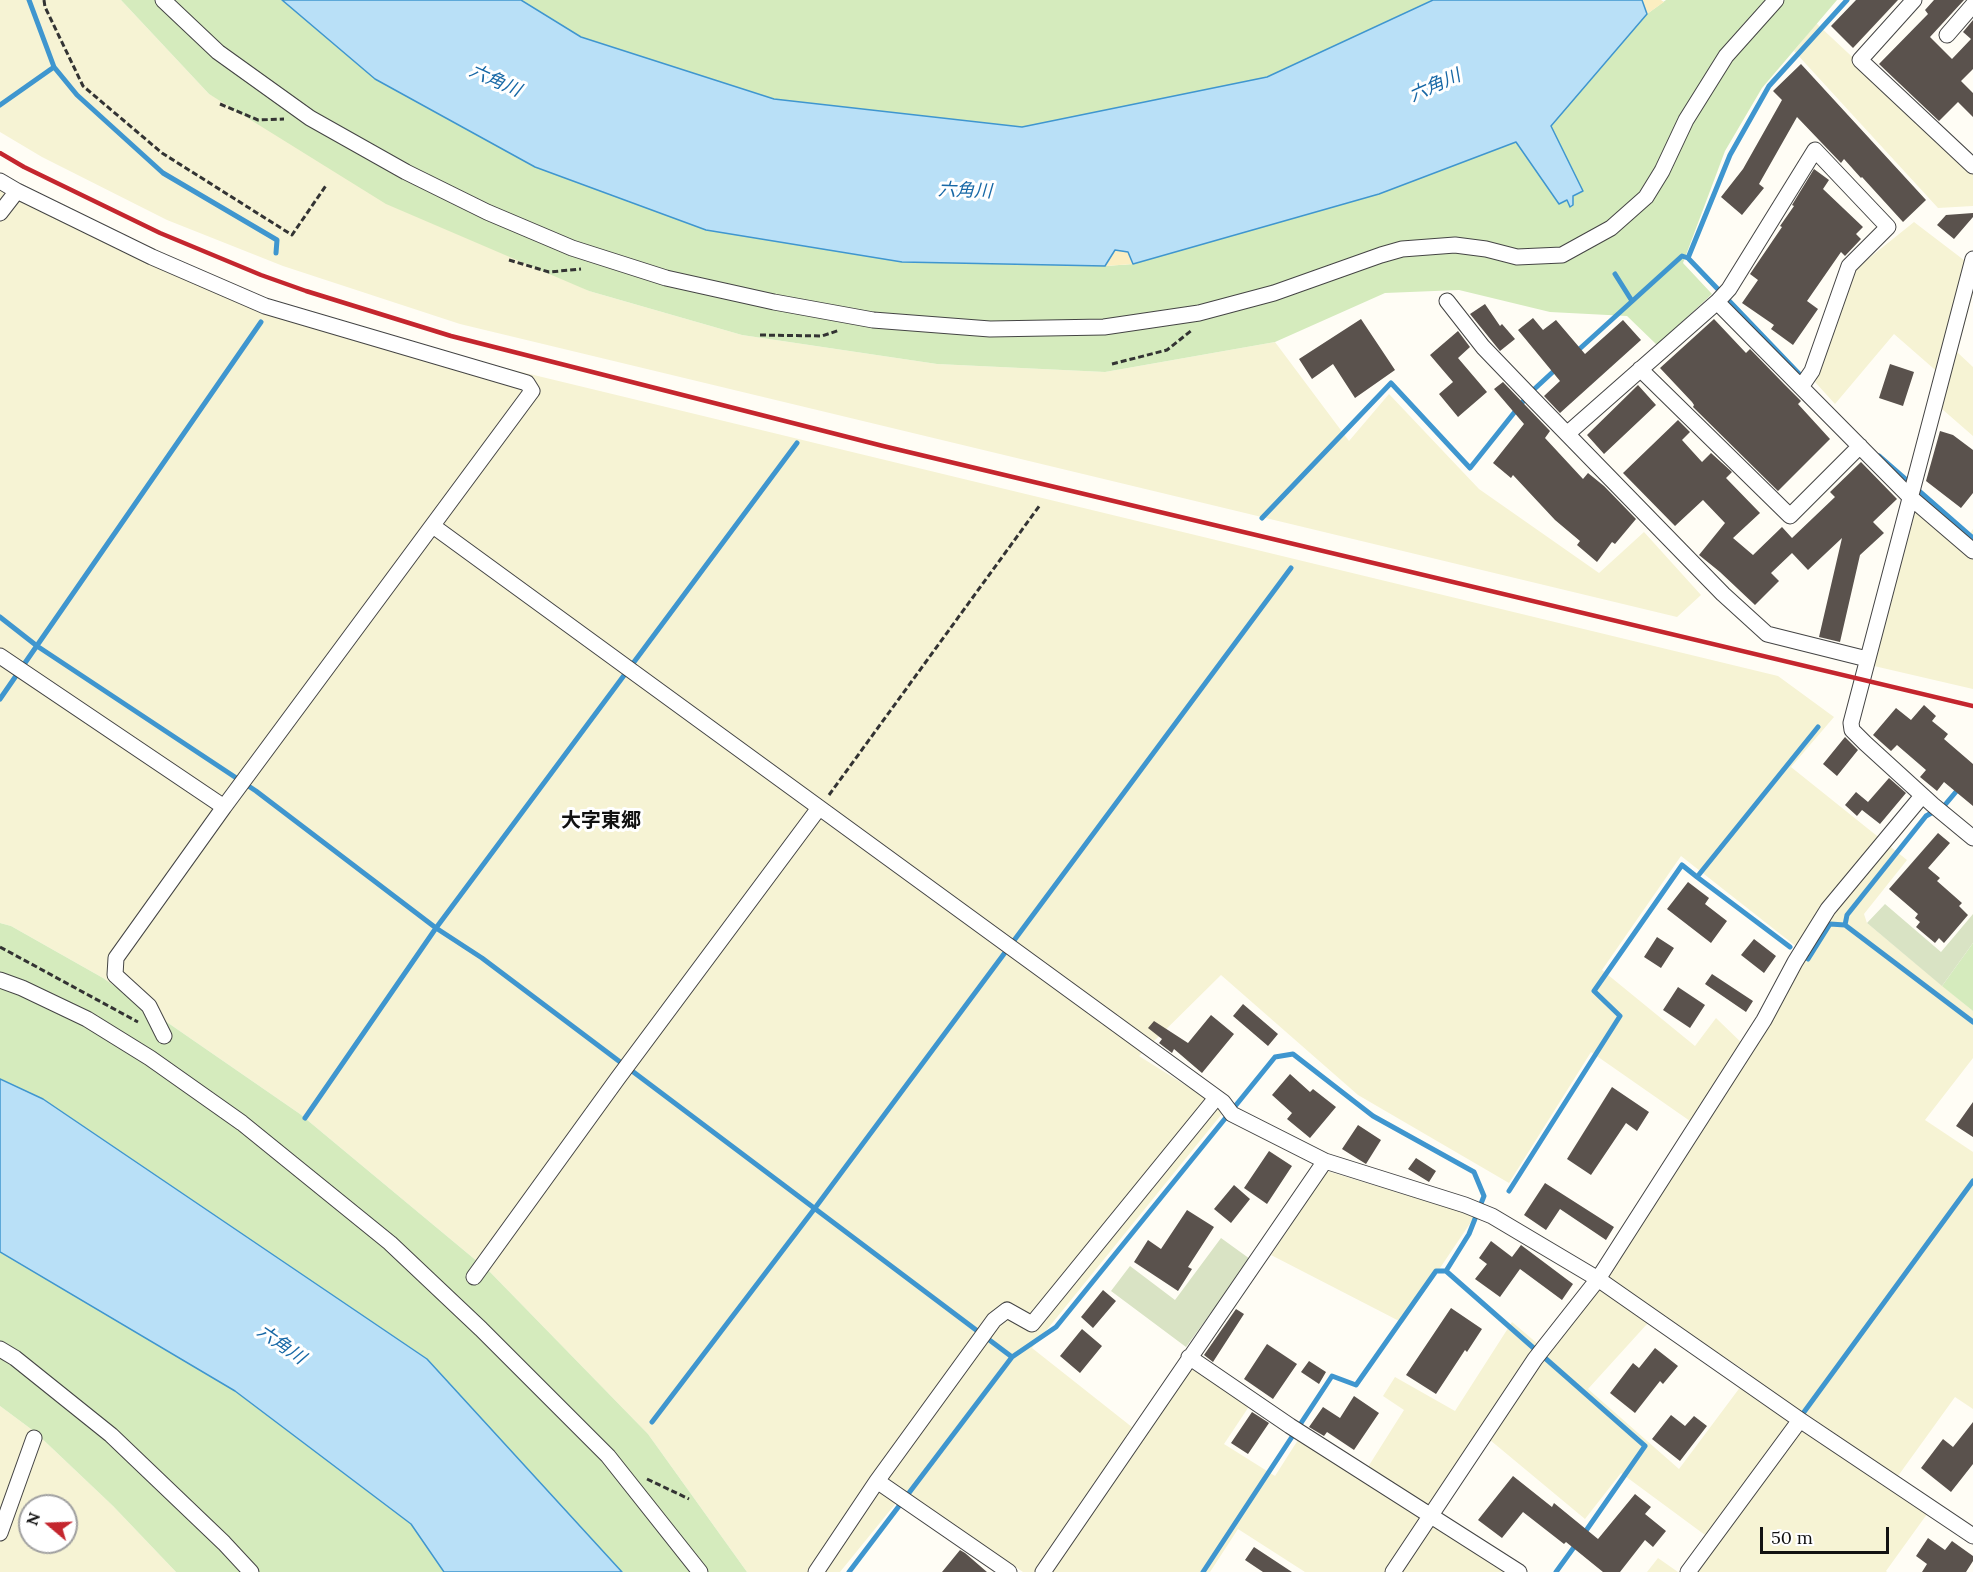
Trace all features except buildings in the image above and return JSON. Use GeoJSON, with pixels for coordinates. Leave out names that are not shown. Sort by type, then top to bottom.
{"type":"FeatureCollection","features":[{"type":"Feature","properties":{"kind":"street"},"geometry":{"type":"LineString","coordinates":[[163,0],[218,52],[310,118],[406,172],[487,212],[572,248],[666,278],[774,302],[873,320],[990,329],[1104,327],[1199,313],[1274,293],[1402,249],[1455,245],[1486,249],[1517,257],[1562,255],[1611,228],[1646,197],[1662,171],[1686,120],[1726,56],[1776,0]]}},
{"type":"Feature","properties":{"kind":"street"},"geometry":{"type":"LineString","coordinates":[[1914,0],[1860,60],[1973,166]]}},
{"type":"Feature","properties":{"kind":"street"},"geometry":{"type":"LineString","coordinates":[[1947,35],[1973,5]]}},
{"type":"Feature","properties":{"kind":"street"},"geometry":{"type":"LineString","coordinates":[[1567,434],[1722,296],[1815,150],[1888,227],[1849,266],[1806,380]]}},
{"type":"Feature","properties":{"kind":"street"},"geometry":{"type":"LineString","coordinates":[[0,181],[152,256],[265,306],[527,383],[532,391],[116,957],[115,975],[149,1006],[164,1036]]}},
{"type":"Feature","properties":{"kind":"street"},"geometry":{"type":"LineString","coordinates":[[0,213],[17,191]]}},
{"type":"Feature","properties":{"kind":"street"},"geometry":{"type":"LineString","coordinates":[[1973,259],[1851,723],[1852,730],[1927,800],[1973,838]]}},
{"type":"Feature","properties":{"kind":"street"},"geometry":{"type":"LineString","coordinates":[[1722,296],[1806,380],[1860,447],[1912,488],[1973,551]]}},
{"type":"Feature","properties":{"kind":"street"},"geometry":{"type":"LineString","coordinates":[[1447,301],[1483,347],[1529,395],[1723,594],[1767,634],[1867,659]]}},
{"type":"Feature","properties":{"kind":"street"},"geometry":{"type":"LineString","coordinates":[[1640,369],[1790,516],[1860,447]]}},
{"type":"Feature","properties":{"kind":"street"},"geometry":{"type":"LineString","coordinates":[[433,526],[1224,1105],[1325,1161],[1465,1205],[1491,1216],[1598,1278],[1800,1420],[1973,1536]]}},
{"type":"Feature","properties":{"kind":"street"},"geometry":{"type":"LineString","coordinates":[[4,659],[228,802]]}},
{"type":"Feature","properties":{"kind":"street"},"geometry":{"type":"LineString","coordinates":[[1393,1572],[1547,1341],[1598,1278],[1764,1020],[1795,962],[1828,909],[1927,800]]}},
{"type":"Feature","properties":{"kind":"street"},"geometry":{"type":"LineString","coordinates":[[474,1277],[618,1078],[819,808]]}},
{"type":"Feature","properties":{"kind":"street"},"geometry":{"type":"LineString","coordinates":[[0,980],[87,1019],[150,1058],[242,1123],[390,1243],[481,1329],[608,1456],[699,1572]]}},
{"type":"Feature","properties":{"kind":"street"},"geometry":{"type":"LineString","coordinates":[[816,1572],[877,1481],[994,1320],[1007,1310],[1032,1324],[1224,1105]]}},
{"type":"Feature","properties":{"kind":"street"},"geometry":{"type":"LineString","coordinates":[[1043,1572],[1325,1161]]}},
{"type":"Feature","properties":{"kind":"street"},"geometry":{"type":"LineString","coordinates":[[0,1349],[15,1358],[111,1435],[224,1542],[250,1572]]}},
{"type":"Feature","properties":{"kind":"street"},"geometry":{"type":"LineString","coordinates":[[1189,1357],[1296,1430],[1519,1572]]}},
{"type":"Feature","properties":{"kind":"street"},"geometry":{"type":"LineString","coordinates":[[1688,1572],[1800,1420]]}},
{"type":"Feature","properties":{"kind":"street"},"geometry":{"type":"LineString","coordinates":[[0,1533],[34,1438]]}},
{"type":"Feature","properties":{"kind":"street"},"geometry":{"type":"LineString","coordinates":[[877,1481],[1009,1572]]}},
{"type":"Feature","properties":{"kind":"path"},"geometry":{"type":"LineString","coordinates":[[44,0],[45,7],[82,86],[162,153],[292,235],[327,184]]}},
{"type":"Feature","properties":{"kind":"path"},"geometry":{"type":"LineString","coordinates":[[220,104],[258,120],[310,118]]}},
{"type":"Feature","properties":{"kind":"path"},"geometry":{"type":"LineString","coordinates":[[509,260],[549,272],[581,269]]}},
{"type":"Feature","properties":{"kind":"path"},"geometry":{"type":"LineString","coordinates":[[1112,364],[1167,350],[1194,328]]}},
{"type":"Feature","properties":{"kind":"path"},"geometry":{"type":"LineString","coordinates":[[760,335],[822,336],[842,330]]}},
{"type":"Feature","properties":{"kind":"path"},"geometry":{"type":"LineString","coordinates":[[819,808],[1040,505]]}},
{"type":"Feature","properties":{"kind":"path"},"geometry":{"type":"LineString","coordinates":[[0,947],[164,1036]]}},
{"type":"Feature","properties":{"kind":"path"},"geometry":{"type":"LineString","coordinates":[[641,1476],[689,1499]]}},
{"type":"Feature","properties":{"kind":"shaded area"},"geometry":{"type":"Polygon","coordinates":[[[0,0],[121,0],[209,94],[589,291],[742,335],[937,364],[1105,372],[1275,342],[1349,441],[1389,394],[1479,489],[1599,573],[1644,532],[1701,595],[1677,617],[460,324],[283,266],[167,220],[42,157],[0,132],[0,0]]]}},
{"type":"Feature","properties":{"kind":"shaded area"},"geometry":{"type":"Polygon","coordinates":[[[1816,23],[1973,170],[1973,206],[1938,208],[1794,51],[1816,23]]]}},
{"type":"Feature","properties":{"kind":"shaded area"},"geometry":{"type":"Polygon","coordinates":[[[0,176],[155,252],[267,300],[447,354],[1778,676],[1834,717],[1791,767],[1907,860],[1864,914],[1867,923],[1973,1011],[1973,1058],[1925,1120],[1973,1152],[1973,1409],[1955,1397],[1898,1476],[1935,1503],[1887,1572],[1679,1572],[1705,1535],[1621,1473],[1585,1519],[1490,1440],[1431,1521],[1514,1572],[1305,1572],[1238,1529],[1210,1572],[1023,1572],[905,1492],[840,1572],[747,1572],[648,1434],[490,1272],[300,1114],[103,978],[11,926],[0,923],[0,176]],[[1681,856],[1602,970],[1695,1046],[1716,1018],[1749,1050],[1807,955],[1681,856]],[[1221,975],[1139,1056],[1225,1110],[1032,1348],[1142,1435],[1190,1363],[1250,1405],[1224,1444],[1275,1476],[1298,1440],[1361,1478],[1404,1410],[1383,1396],[1395,1377],[1455,1411],[1512,1322],[1545,1350],[1700,1128],[1591,1052],[1509,1183],[1358,1095],[1221,975]],[[1657,1313],[1588,1389],[1679,1469],[1750,1374],[1657,1313]]]}},
{"type":"Feature","properties":{"kind":"shaded area"},"geometry":{"type":"Polygon","coordinates":[[[1914,222],[1973,267],[1973,293],[1957,352],[1973,367],[1973,436],[1942,409],[1949,382],[1894,334],[1835,404],[1815,382],[1853,271],[1914,222]]]}},
{"type":"Feature","properties":{"kind":"shaded area"},"geometry":{"type":"Polygon","coordinates":[[[1919,497],[1967,537],[1973,529],[1973,689],[1874,666],[1919,497]]]}},
{"type":"Feature","properties":{"kind":"shaded area"},"geometry":{"type":"Polygon","coordinates":[[[1327,1171],[1475,1216],[1403,1323],[1271,1255],[1327,1171]]]}},
{"type":"Feature","properties":{"kind":"shaded area"},"geometry":{"type":"Polygon","coordinates":[[[0,1406],[35,1432],[113,1506],[176,1572],[0,1572],[0,1406]]]}},
{"type":"Feature","properties":{"kind":"shaded area"},"geometry":{"type":"Polygon","coordinates":[[[1658,1558],[1678,1572],[1647,1572],[1658,1558]]]}},
{"type":"Feature","properties":{"kind":"green space"},"geometry":{"type":"Polygon","coordinates":[[[121,0],[282,0],[375,79],[535,167],[706,230],[902,262],[1105,266],[1133,264],[1379,194],[1516,142],[1559,204],[1567,199],[1570,207],[1573,205],[1573,196],[1582,191],[1551,126],[1647,14],[1666,0],[1837,0],[1762,88],[1725,151],[1683,263],[1712,294],[1657,345],[1627,316],[1550,312],[1459,290],[1385,293],[1275,342],[1105,372],[937,364],[742,335],[589,291],[386,204],[209,94],[121,0]]]}},
{"type":"Feature","properties":{"kind":"green space"},"geometry":{"type":"Polygon","coordinates":[[[521,0],[1433,0],[1267,77],[1022,127],[774,99],[581,37],[521,0]]]}},
{"type":"Feature","properties":{"kind":"green space"},"geometry":{"type":"Polygon","coordinates":[[[1885,904],[1941,952],[1973,914],[1973,943],[1942,986],[1867,923],[1885,904]]]}},
{"type":"Feature","properties":{"kind":"green space"},"geometry":{"type":"Polygon","coordinates":[[[0,923],[11,926],[103,978],[300,1114],[490,1272],[648,1434],[747,1572],[622,1572],[427,1359],[43,1099],[0,1079],[0,923]]]}},
{"type":"Feature","properties":{"kind":"green space"},"geometry":{"type":"Polygon","coordinates":[[[1973,943],[1973,1011],[1942,986],[1973,943]]]}},
{"type":"Feature","properties":{"kind":"green space"},"geometry":{"type":"Polygon","coordinates":[[[1221,1238],[1250,1259],[1186,1347],[1111,1291],[1130,1266],[1175,1300],[1221,1238]]]}},
{"type":"Feature","properties":{"kind":"green space"},"geometry":{"type":"Polygon","coordinates":[[[0,1252],[235,1391],[411,1524],[444,1572],[176,1572],[113,1506],[35,1432],[0,1406],[0,1252]]]}},
{"type":"Feature","properties":{"kind":"sand"},"geometry":{"type":"Polygon","coordinates":[[[1642,0],[1661,0],[1664,2],[1647,14],[1642,0]]]}},
{"type":"Feature","properties":{"kind":"sand"},"geometry":{"type":"Polygon","coordinates":[[[1115,250],[1128,252],[1133,264],[1105,266],[1115,250]]]}},
{"type":"Feature","properties":{"kind":"water","name":"六角川"},"geometry":{"type":"Polygon","coordinates":[[[282,0],[521,0],[581,37],[774,99],[1022,127],[1267,77],[1433,0],[1642,0],[1647,14],[1551,126],[1583,191],[1573,196],[1573,205],[1570,207],[1567,200],[1559,204],[1516,142],[1379,194],[1133,264],[1128,252],[1115,250],[1105,266],[902,262],[706,230],[535,167],[375,79],[282,0]]]}},
{"type":"Feature","properties":{"kind":"water","name":"六角川"},"geometry":{"type":"Polygon","coordinates":[[[0,1079],[43,1099],[427,1359],[622,1572],[444,1572],[411,1524],[235,1391],[0,1252],[0,1079]]]}},
{"type":"Feature","properties":{"kind":"waterway"},"geometry":{"type":"LineString","coordinates":[[29,0],[54,67],[77,95],[163,173],[277,240],[276,253]]}},
{"type":"Feature","properties":{"kind":"waterway"},"geometry":{"type":"LineString","coordinates":[[1688,258],[1730,155],[1769,86],[1847,0]]}},
{"type":"Feature","properties":{"kind":"waterway"},"geometry":{"type":"LineString","coordinates":[[0,105],[54,67]]}},
{"type":"Feature","properties":{"kind":"waterway"},"geometry":{"type":"LineString","coordinates":[[1575,353],[1682,256],[1688,258],[1804,379]]}},
{"type":"Feature","properties":{"kind":"waterway"},"geometry":{"type":"LineString","coordinates":[[1615,274],[1632,301]]}},
{"type":"Feature","properties":{"kind":"waterway"},"geometry":{"type":"LineString","coordinates":[[0,699],[261,322]]}},
{"type":"Feature","properties":{"kind":"waterway"},"geometry":{"type":"LineString","coordinates":[[1262,518],[1391,383],[1470,468],[1529,394],[1556,369]]}},
{"type":"Feature","properties":{"kind":"waterway"},"geometry":{"type":"LineString","coordinates":[[305,1118],[436,928],[797,443]]}},
{"type":"Feature","properties":{"kind":"waterway"},"geometry":{"type":"LineString","coordinates":[[1879,456],[1973,538]]}},
{"type":"Feature","properties":{"kind":"waterway"},"geometry":{"type":"LineString","coordinates":[[652,1422],[815,1208],[1291,568]]}},
{"type":"Feature","properties":{"kind":"waterway"},"geometry":{"type":"LineString","coordinates":[[0,617],[37,646],[256,791],[1012,1357]]}},
{"type":"Feature","properties":{"kind":"waterway"},"geometry":{"type":"LineString","coordinates":[[1509,1191],[1620,1016],[1594,991],[1682,865],[1697,877],[1818,727]]}},
{"type":"Feature","properties":{"kind":"waterway"},"geometry":{"type":"LineString","coordinates":[[1960,787],[1944,806],[1926,816],[1847,915],[1845,925],[1973,1022]]}},
{"type":"Feature","properties":{"kind":"waterway"},"geometry":{"type":"LineString","coordinates":[[1697,877],[1790,947]]}},
{"type":"Feature","properties":{"kind":"waterway"},"geometry":{"type":"LineString","coordinates":[[1808,959],[1830,924],[1845,925]]}},
{"type":"Feature","properties":{"kind":"waterway"},"geometry":{"type":"LineString","coordinates":[[849,1572],[1012,1357],[1056,1327],[1275,1057],[1293,1054],[1373,1116],[1474,1172],[1484,1196],[1469,1234],[1446,1271],[1645,1446],[1583,1535]]}},
{"type":"Feature","properties":{"kind":"waterway"},"geometry":{"type":"LineString","coordinates":[[1804,1412],[1973,1181]]}},
{"type":"Feature","properties":{"kind":"waterway"},"geometry":{"type":"LineString","coordinates":[[1203,1572],[1332,1376],[1356,1385],[1436,1271],[1446,1271]]}},
{"type":"Feature","properties":{"kind":"waterway"},"geometry":{"type":"LineString","coordinates":[[1556,1572],[1577,1543]]}},
{"type":"Feature","properties":{"kind":"railway"},"geometry":{"type":"LineString","coordinates":[[0,153],[160,233],[261,275],[451,336],[883,446],[1973,706]]}},
{"type":"Feature","properties":{"kind":"district","name":"大字東郷"},"geometry":{"type":"Point","coordinates":[601,821]}}]}
